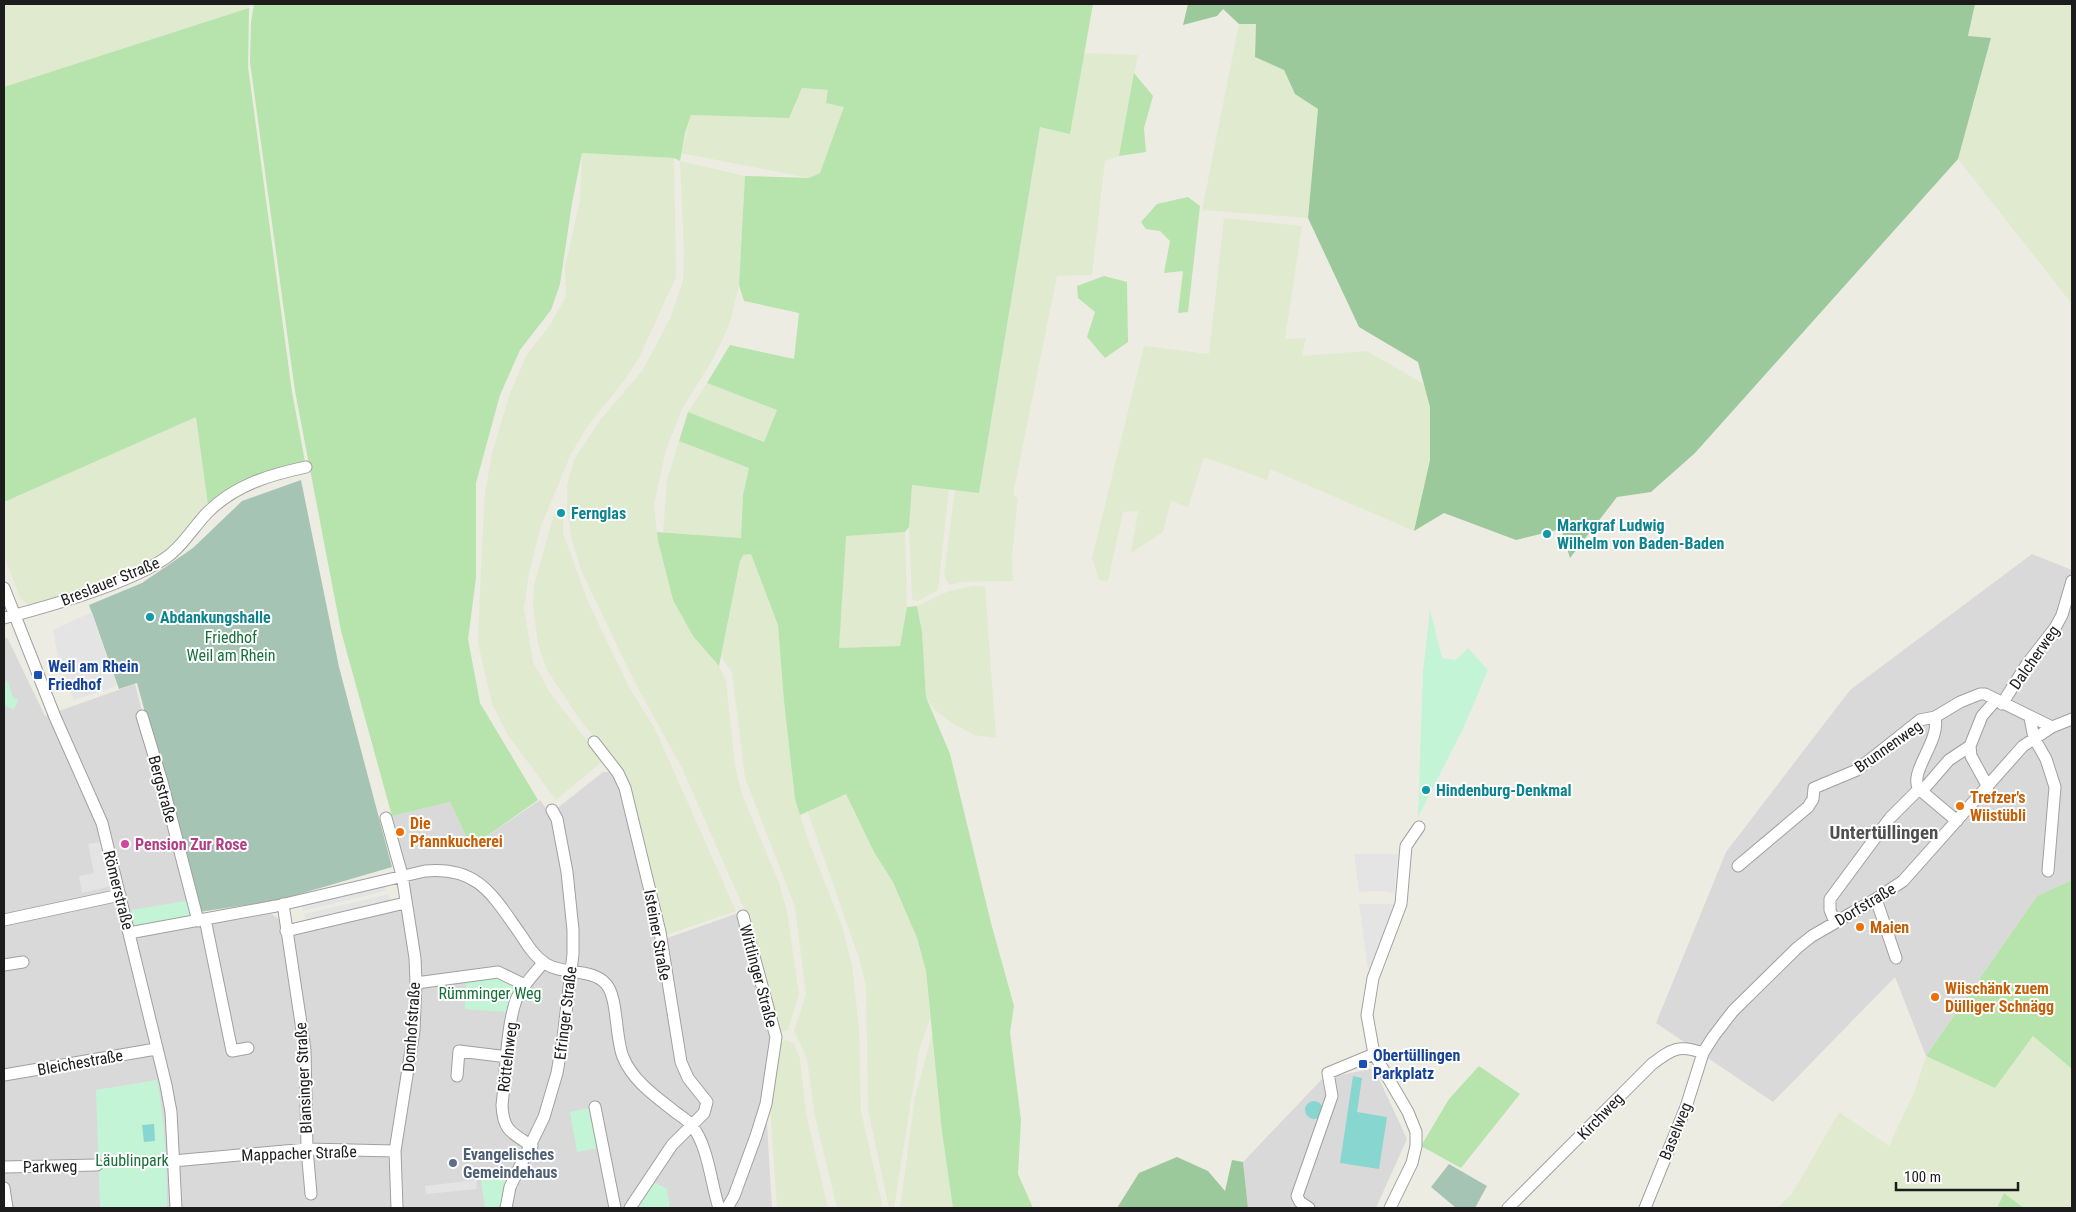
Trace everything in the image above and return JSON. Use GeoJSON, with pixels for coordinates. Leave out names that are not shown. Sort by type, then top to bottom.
{"type":"FeatureCollection","features":[{"type":"Feature","properties":{"kind":"street","name":"Breslauer Straße"},"geometry":{"type":"LineString","coordinates":[[9,617],[76,596],[154,565],[168,557],[208,512],[234,490],[279,473],[306,466]]}},
{"type":"Feature","properties":{"kind":"street","name":"Dalcherweg"},"geometry":{"type":"LineString","coordinates":[[1970,746],[1982,716],[1999,702],[2055,628],[2062,615],[2072,581]]}},
{"type":"Feature","properties":{"kind":"street","name":"Römerstraße"},"geometry":{"type":"LineString","coordinates":[[4,588],[9,617],[102,823],[171,1112],[176,1208]]}},
{"type":"Feature","properties":{"kind":"street","name":"Brunnenweg"},"geometry":{"type":"LineString","coordinates":[[1738,866],[1808,807],[1813,799],[1814,788],[1857,770],[1920,720],[1935,717],[1960,702],[1980,694],[2052,727]]}},
{"type":"Feature","properties":{"kind":"street","name":"Bergstraße"},"geometry":{"type":"LineString","coordinates":[[142,716],[202,920],[232,1051],[248,1048]]}},
{"type":"Feature","properties":{"kind":"street","name":"Brunnenweg"},"geometry":{"type":"LineString","coordinates":[[1921,789],[1916,777],[1936,734],[1935,717]]}},
{"type":"Feature","properties":{"kind":"street"},"geometry":{"type":"LineString","coordinates":[[2030,718],[2034,738],[2046,759],[2055,787],[2048,871]]}},
{"type":"Feature","properties":{"kind":"street","name":"Dorfstraße"},"geometry":{"type":"LineString","coordinates":[[1704,1053],[1713,1037],[1752,991],[1797,948],[1835,922],[1903,881],[1988,787],[2012,757],[2034,738],[2052,727],[2072,719]]}},
{"type":"Feature","properties":{"kind":"street","name":"Isteiner Straße"},"geometry":{"type":"LineString","coordinates":[[594,742],[618,773],[625,788],[660,932],[682,1062],[688,1078],[707,1102],[704,1113],[692,1126]]}},
{"type":"Feature","properties":{"kind":"street"},"geometry":{"type":"LineString","coordinates":[[1835,922],[1830,910],[1830,900],[1890,818],[1949,760],[1970,746],[1972,756],[1988,787]]}},
{"type":"Feature","properties":{"kind":"street"},"geometry":{"type":"LineString","coordinates":[[1921,789],[1957,821]]}},
{"type":"Feature","properties":{"kind":"street","name":"Efringer Straße"},"geometry":{"type":"LineString","coordinates":[[506,1208],[510,1187],[532,1146],[544,1117],[557,1074],[570,972],[573,930],[570,896],[557,819],[552,810]]}},
{"type":"Feature","properties":{"kind":"street","name":"Domhofstraße"},"geometry":{"type":"LineString","coordinates":[[386,818],[402,875],[416,983],[414,1032],[395,1151],[397,1208]]}},
{"type":"Feature","properties":{"kind":"street"},"geometry":{"type":"LineString","coordinates":[[1390,1208],[1412,1163],[1416,1146],[1416,1132],[1408,1112],[1374,1054],[1367,1016],[1373,978],[1399,916],[1406,846],[1419,827]]}},
{"type":"Feature","properties":{"kind":"street"},"geometry":{"type":"LineString","coordinates":[[129,933],[283,904],[402,875],[440,870],[469,876],[489,891],[532,951],[544,962],[570,972],[598,978],[606,984],[611,992],[619,1045],[627,1065],[643,1085],[692,1126],[705,1155],[719,1208]]}},
{"type":"Feature","properties":{"kind":"street"},"geometry":{"type":"LineString","coordinates":[[4,920],[120,895]]}},
{"type":"Feature","properties":{"kind":"street"},"geometry":{"type":"LineString","coordinates":[[1876,899],[1896,958]]}},
{"type":"Feature","properties":{"kind":"street"},"geometry":{"type":"LineString","coordinates":[[286,931],[405,903]]}},
{"type":"Feature","properties":{"kind":"street","name":"Blansinger Straße"},"geometry":{"type":"LineString","coordinates":[[283,904],[305,1050],[307,1149],[311,1194]]}},
{"type":"Feature","properties":{"kind":"street","name":"Wittlinger Straße"},"geometry":{"type":"LineString","coordinates":[[727,1208],[734,1196],[766,1104],[776,1038],[743,916]]}},
{"type":"Feature","properties":{"kind":"street"},"geometry":{"type":"LineString","coordinates":[[4,965],[23,962]]}},
{"type":"Feature","properties":{"kind":"street","name":"Röttelnweg"},"geometry":{"type":"LineString","coordinates":[[532,1146],[511,1133],[502,1119],[502,1105],[512,1014],[517,998],[544,962]]}},
{"type":"Feature","properties":{"kind":"street"},"geometry":{"type":"LineString","coordinates":[[416,983],[498,972],[525,986]]}},
{"type":"Feature","properties":{"kind":"street","name":"Kirchweg"},"geometry":{"type":"LineString","coordinates":[[1508,1208],[1652,1064],[1676,1048],[1683,1047],[1704,1053]]}},
{"type":"Feature","properties":{"kind":"street","name":"Bleichestraße"},"geometry":{"type":"LineString","coordinates":[[4,1075],[156,1048]]}},
{"type":"Feature","properties":{"kind":"street"},"geometry":{"type":"LineString","coordinates":[[457,1076],[459,1051],[508,1057]]}},
{"type":"Feature","properties":{"kind":"street","name":"Baselweg"},"geometry":{"type":"LineString","coordinates":[[1645,1208],[1686,1107],[1704,1053]]}},
{"type":"Feature","properties":{"kind":"street"},"geometry":{"type":"LineString","coordinates":[[1309,1208],[1297,1196],[1332,1096],[1328,1073],[1374,1054]]}},
{"type":"Feature","properties":{"kind":"street"},"geometry":{"type":"LineString","coordinates":[[595,1107],[615,1208]]}},
{"type":"Feature","properties":{"kind":"street"},"geometry":{"type":"LineString","coordinates":[[630,1208],[672,1144],[692,1126]]}},
{"type":"Feature","properties":{"kind":"street","name":"Mappacher Straße"},"geometry":{"type":"LineString","coordinates":[[173,1161],[307,1149],[395,1151]]}},
{"type":"Feature","properties":{"kind":"street","name":"Parkweg"},"geometry":{"type":"LineString","coordinates":[[4,1167],[97,1165]]}},
{"type":"Feature","properties":{"kind":"street"},"geometry":{"type":"LineString","coordinates":[[4,1188],[7,1208]]}},
{"type":"Feature","properties":{"kind":"shaded area"},"geometry":{"type":"Polygon","coordinates":[[[2032,554],[2072,570],[2072,880],[2037,896],[1926,1056],[1895,977],[1773,1102],[1656,1023],[1726,852],[1850,690],[2032,554]]]}},
{"type":"Feature","properties":{"kind":"shaded area"},"geometry":{"type":"Polygon","coordinates":[[[92,612],[117,686],[74,700],[59,664],[53,630],[92,612]]]}},
{"type":"Feature","properties":{"kind":"shaded area"},"geometry":{"type":"Polygon","coordinates":[[[4,636],[8,639],[45,716],[135,684],[197,926],[271,914],[279,919],[284,937],[412,907],[392,816],[450,802],[471,847],[540,800],[550,814],[603,772],[611,772],[616,776],[659,941],[738,913],[772,1031],[758,1122],[767,1124],[772,1208],[4,1208],[4,636]]]}},
{"type":"Feature","properties":{"kind":"shaded area"},"geometry":{"type":"Polygon","coordinates":[[[101,842],[111,886],[82,893],[79,876],[94,873],[88,844],[101,842]]]}},
{"type":"Feature","properties":{"kind":"shaded area"},"geometry":{"type":"Polygon","coordinates":[[[1354,854],[1398,854],[1394,893],[1380,891],[1359,892],[1354,854]]]}},
{"type":"Feature","properties":{"kind":"shaded area"},"geometry":{"type":"Polygon","coordinates":[[[383,880],[386,891],[303,911],[301,900],[383,880]]]}},
{"type":"Feature","properties":{"kind":"shaded area"},"geometry":{"type":"Polygon","coordinates":[[[389,894],[391,907],[307,926],[304,914],[389,894]]]}},
{"type":"Feature","properties":{"kind":"shaded area"},"geometry":{"type":"Polygon","coordinates":[[[1359,904],[1401,904],[1377,968],[1368,969],[1359,904]]]}},
{"type":"Feature","properties":{"kind":"shaded area"},"geometry":{"type":"Polygon","coordinates":[[[1374,1068],[1407,1139],[1376,1208],[1248,1208],[1243,1162],[1322,1079],[1374,1068]]]}},
{"type":"Feature","properties":{"kind":"shaded area"},"geometry":{"type":"Polygon","coordinates":[[[1353,1076],[1362,1078],[1357,1112],[1387,1117],[1379,1169],[1340,1163],[1353,1076]]]}},
{"type":"Feature","properties":{"kind":"shaded area"},"geometry":{"type":"Polygon","coordinates":[[[1314,1101],[1320,1104],[1323,1110],[1320,1116],[1314,1119],[1308,1116],[1305,1110],[1308,1104],[1314,1101]]]}},
{"type":"Feature","properties":{"kind":"shaded area"},"geometry":{"type":"Polygon","coordinates":[[[154,1124],[155,1141],[144,1142],[142,1125],[154,1124]]]}},
{"type":"Feature","properties":{"kind":"shaded area"},"geometry":{"type":"Polygon","coordinates":[[[476,1180],[477,1189],[426,1194],[425,1186],[476,1180]]]}},
{"type":"Feature","properties":{"kind":"green space"},"geometry":{"type":"Polygon","coordinates":[[[4,4],[249,4],[249,8],[4,87],[4,4]]]}},
{"type":"Feature","properties":{"kind":"green space"},"geometry":{"type":"Polygon","coordinates":[[[254,4],[1093,4],[1070,134],[1040,127],[979,493],[912,485],[909,527],[905,532],[846,536],[839,648],[900,646],[907,607],[917,606],[922,632],[926,697],[950,754],[991,923],[1014,1006],[1010,1032],[1021,1120],[1018,1174],[1033,1208],[953,1208],[942,1132],[926,971],[917,938],[893,882],[874,852],[846,794],[800,815],[795,799],[778,625],[751,554],[743,555],[740,561],[719,666],[693,636],[673,600],[658,541],[657,532],[741,538],[743,495],[749,468],[679,441],[688,412],[764,442],[777,410],[707,383],[730,345],[794,359],[799,313],[744,301],[739,285],[745,176],[809,178],[820,173],[844,107],[826,103],[828,90],[802,88],[789,118],[691,115],[685,133],[680,161],[674,158],[582,153],[572,203],[560,284],[551,310],[520,350],[500,395],[476,483],[476,578],[468,639],[480,703],[538,800],[471,847],[450,802],[392,816],[341,631],[295,391],[250,62],[251,23],[254,4]]]}},
{"type":"Feature","properties":{"kind":"green space"},"geometry":{"type":"Polygon","coordinates":[[[1188,4],[1975,4],[1968,36],[1991,38],[1958,159],[1695,453],[1651,492],[1617,497],[1570,558],[1561,529],[1516,540],[1444,513],[1414,531],[1430,460],[1430,407],[1418,362],[1359,327],[1308,218],[1318,109],[1295,94],[1284,70],[1255,57],[1256,24],[1239,24],[1223,9],[1217,16],[1183,25],[1188,4]]]}},
{"type":"Feature","properties":{"kind":"green space"},"geometry":{"type":"Polygon","coordinates":[[[1975,4],[2072,4],[2072,304],[1958,159],[1991,39],[1968,37],[1975,4]]]}},
{"type":"Feature","properties":{"kind":"green space"},"geometry":{"type":"Polygon","coordinates":[[[249,8],[248,67],[292,392],[306,467],[279,473],[209,512],[196,417],[4,502],[4,87],[249,8]]]}},
{"type":"Feature","properties":{"kind":"green space"},"geometry":{"type":"Polygon","coordinates":[[[1239,24],[1256,24],[1255,57],[1284,70],[1295,93],[1318,109],[1308,218],[1202,210],[1239,24]]]}},
{"type":"Feature","properties":{"kind":"green space"},"geometry":{"type":"Polygon","coordinates":[[[1084,53],[1138,55],[1119,156],[1105,161],[1092,275],[1057,276],[1013,495],[1018,498],[1012,557],[1013,581],[963,582],[949,585],[944,575],[955,489],[979,492],[1040,126],[1070,134],[1084,53]]]}},
{"type":"Feature","properties":{"kind":"green space"},"geometry":{"type":"Polygon","coordinates":[[[1134,73],[1153,96],[1144,128],[1146,152],[1119,156],[1134,73]]]}},
{"type":"Feature","properties":{"kind":"green space"},"geometry":{"type":"Polygon","coordinates":[[[802,88],[829,90],[845,107],[820,173],[809,178],[681,153],[691,115],[789,118],[802,88]]]}},
{"type":"Feature","properties":{"kind":"green space"},"geometry":{"type":"Polygon","coordinates":[[[582,153],[674,158],[676,277],[639,358],[626,378],[587,427],[571,454],[541,526],[529,573],[524,608],[533,662],[550,693],[603,761],[556,800],[507,734],[492,704],[478,643],[481,566],[485,493],[492,453],[510,393],[527,354],[550,325],[566,296],[565,267],[580,200],[582,153]]]}},
{"type":"Feature","properties":{"kind":"green space"},"geometry":{"type":"Polygon","coordinates":[[[680,161],[745,176],[739,285],[730,323],[713,359],[683,407],[666,450],[654,505],[658,541],[673,600],[693,636],[719,666],[726,681],[735,766],[742,794],[779,883],[787,911],[799,994],[788,1030],[780,1032],[744,909],[681,766],[634,681],[581,570],[571,536],[567,508],[567,485],[574,460],[600,420],[642,371],[670,319],[683,281],[684,251],[680,161]]]}},
{"type":"Feature","properties":{"kind":"green space"},"geometry":{"type":"Polygon","coordinates":[[[1188,197],[1200,206],[1188,312],[1178,313],[1183,271],[1164,273],[1170,241],[1160,231],[1146,229],[1141,222],[1157,204],[1188,197]]]}},
{"type":"Feature","properties":{"kind":"green space"},"geometry":{"type":"Polygon","coordinates":[[[1224,218],[1302,226],[1285,339],[1306,338],[1302,356],[1367,351],[1424,384],[1430,407],[1430,460],[1414,531],[1270,469],[1267,480],[1204,457],[1188,507],[1171,501],[1163,532],[1131,553],[1138,511],[1123,512],[1108,581],[1099,580],[1092,558],[1144,346],[1209,354],[1224,218]]]}},
{"type":"Feature","properties":{"kind":"green space"},"geometry":{"type":"Polygon","coordinates":[[[1104,276],[1127,282],[1128,342],[1105,358],[1087,337],[1095,312],[1078,298],[1077,286],[1104,276]]]}},
{"type":"Feature","properties":{"kind":"green space"},"geometry":{"type":"Polygon","coordinates":[[[707,383],[777,410],[764,442],[688,412],[707,383]]]}},
{"type":"Feature","properties":{"kind":"green space"},"geometry":{"type":"Polygon","coordinates":[[[196,417],[209,512],[168,557],[31,611],[29,605],[20,598],[4,556],[4,502],[196,417]]]}},
{"type":"Feature","properties":{"kind":"green space"},"geometry":{"type":"Polygon","coordinates":[[[679,441],[749,468],[743,495],[741,538],[663,532],[667,480],[679,441]]]}},
{"type":"Feature","properties":{"kind":"green space","name":"Friedhof Weil am Rhein"},"geometry":{"type":"Polygon","coordinates":[[[301,480],[339,667],[392,867],[279,900],[199,912],[137,683],[119,689],[89,605],[142,583],[193,548],[242,501],[301,480]]]}},
{"type":"Feature","properties":{"kind":"green space"},"geometry":{"type":"Polygon","coordinates":[[[912,485],[949,489],[938,590],[918,601],[912,599],[909,527],[912,485]]]}},
{"type":"Feature","properties":{"kind":"green space"},"geometry":{"type":"Polygon","coordinates":[[[560,508],[563,512],[563,533],[589,604],[630,689],[655,729],[736,911],[666,935],[624,774],[616,760],[583,724],[547,670],[538,644],[533,607],[534,585],[554,514],[560,508]]]}},
{"type":"Feature","properties":{"kind":"green space"},"geometry":{"type":"Polygon","coordinates":[[[905,532],[907,607],[900,646],[839,648],[845,536],[905,532]]]}},
{"type":"Feature","properties":{"kind":"green space"},"geometry":{"type":"Polygon","coordinates":[[[751,554],[778,625],[795,799],[809,842],[842,926],[852,965],[859,1028],[861,1111],[883,1208],[837,1208],[815,1117],[807,1059],[794,1031],[806,994],[795,907],[745,778],[732,672],[721,657],[740,561],[743,555],[751,554]]]}},
{"type":"Feature","properties":{"kind":"green space"},"geometry":{"type":"Polygon","coordinates":[[[973,586],[985,586],[996,738],[974,735],[952,723],[935,710],[926,697],[922,632],[917,606],[949,591],[973,586]]]}},
{"type":"Feature","properties":{"kind":"green space"},"geometry":{"type":"Polygon","coordinates":[[[1430,610],[1442,658],[1456,660],[1468,648],[1488,670],[1463,729],[1418,817],[1423,672],[1430,610]]]}},
{"type":"Feature","properties":{"kind":"green space"},"geometry":{"type":"Polygon","coordinates":[[[7,680],[13,697],[18,700],[14,710],[4,705],[4,684],[7,680]]]}},
{"type":"Feature","properties":{"kind":"green space"},"geometry":{"type":"Polygon","coordinates":[[[846,794],[874,852],[893,882],[916,936],[926,971],[930,1019],[919,1051],[894,1208],[889,1208],[868,1110],[866,986],[859,958],[807,810],[846,794]]]}},
{"type":"Feature","properties":{"kind":"green space"},"geometry":{"type":"Polygon","coordinates":[[[2072,880],[2072,1069],[2033,1036],[1995,1088],[1926,1056],[2037,896],[2072,880]]]}},
{"type":"Feature","properties":{"kind":"green space"},"geometry":{"type":"Polygon","coordinates":[[[192,900],[198,921],[136,932],[131,910],[192,900]]]}},
{"type":"Feature","properties":{"kind":"green space","name":"Rümminger Weg"},"geometry":{"type":"Polygon","coordinates":[[[493,975],[509,982],[516,992],[506,1012],[465,1009],[466,980],[493,975]]]}},
{"type":"Feature","properties":{"kind":"green space"},"geometry":{"type":"Polygon","coordinates":[[[933,1031],[942,1132],[953,1208],[900,1208],[915,1097],[933,1031]]]}},
{"type":"Feature","properties":{"kind":"green space"},"geometry":{"type":"Polygon","coordinates":[[[2033,1036],[2072,1069],[2072,1208],[2024,1208],[2004,1193],[1997,1208],[1777,1208],[1792,1194],[1839,1112],[1889,1146],[1915,1090],[1926,1056],[1995,1088],[2033,1036]]]}},
{"type":"Feature","properties":{"kind":"green space"},"geometry":{"type":"Polygon","coordinates":[[[786,1040],[794,1044],[800,1059],[806,1113],[828,1208],[777,1208],[770,1106],[780,1043],[786,1040]]]}},
{"type":"Feature","properties":{"kind":"green space"},"geometry":{"type":"Polygon","coordinates":[[[1479,1066],[1520,1094],[1461,1168],[1421,1146],[1449,1099],[1479,1066]]]}},
{"type":"Feature","properties":{"kind":"green space","name":"Läublinpark"},"geometry":{"type":"Polygon","coordinates":[[[157,1080],[165,1143],[167,1206],[165,1208],[100,1208],[96,1090],[157,1080]]]}},
{"type":"Feature","properties":{"kind":"green space"},"geometry":{"type":"Polygon","coordinates":[[[595,1107],[603,1147],[577,1152],[570,1112],[595,1107]]]}},
{"type":"Feature","properties":{"kind":"green space"},"geometry":{"type":"Polygon","coordinates":[[[1177,1157],[1208,1171],[1225,1191],[1232,1160],[1243,1162],[1248,1208],[1117,1208],[1139,1173],[1177,1157]]]}},
{"type":"Feature","properties":{"kind":"green space"},"geometry":{"type":"Polygon","coordinates":[[[1449,1164],[1487,1186],[1475,1208],[1456,1208],[1431,1187],[1449,1164]]]}},
{"type":"Feature","properties":{"kind":"green space"},"geometry":{"type":"Polygon","coordinates":[[[514,1170],[503,1189],[501,1208],[485,1208],[480,1175],[514,1170]]]}},
{"type":"Feature","properties":{"kind":"green space"},"geometry":{"type":"Polygon","coordinates":[[[649,1180],[667,1189],[670,1208],[630,1208],[649,1180]]]}},
{"type":"Feature","properties":{"kind":"green space"},"geometry":{"type":"Polygon","coordinates":[[[2004,1193],[2024,1208],[1997,1208],[2004,1193]]]}},
{"type":"Feature","properties":{"kind":"place","name":"Fernglas"},"geometry":{"type":"Point","coordinates":[561,513]}},
{"type":"Feature","properties":{"kind":"place","name":"Markgraf Ludwig Wilhelm von Baden-Baden"},"geometry":{"type":"Point","coordinates":[1547,534]}},
{"type":"Feature","properties":{"kind":"place","name":"Abdankungshalle"},"geometry":{"type":"Point","coordinates":[150,617]}},
{"type":"Feature","properties":{"kind":"place","name":"Weil am Rhein Friedhof"},"geometry":{"type":"Point","coordinates":[38,675]}},
{"type":"Feature","properties":{"kind":"place","name":"Hindenburg-Denkmal"},"geometry":{"type":"Point","coordinates":[1426,790]}},
{"type":"Feature","properties":{"kind":"place","name":"Trefzer's Wiistübli"},"geometry":{"type":"Point","coordinates":[1960,806]}},
{"type":"Feature","properties":{"kind":"place","name":"Die Pfannkucherei"},"geometry":{"type":"Point","coordinates":[400,832]}},
{"type":"Feature","properties":{"kind":"place","name":"Pension Zur Rose"},"geometry":{"type":"Point","coordinates":[125,844]}},
{"type":"Feature","properties":{"kind":"place","name":"Maien"},"geometry":{"type":"Point","coordinates":[1860,927]}},
{"type":"Feature","properties":{"kind":"place","name":"Wiischänk zuem Dülliger Schnägg"},"geometry":{"type":"Point","coordinates":[1935,997]}},
{"type":"Feature","properties":{"kind":"place","name":"Obertüllingen Parkplatz"},"geometry":{"type":"Point","coordinates":[1363,1064]}},
{"type":"Feature","properties":{"kind":"place","name":"Evangelisches Gemeindehaus"},"geometry":{"type":"Point","coordinates":[453,1163]}},
{"type":"Feature","properties":{"kind":"district","name":"Untertüllingen"},"geometry":{"type":"Point","coordinates":[1884,832]}}]}
